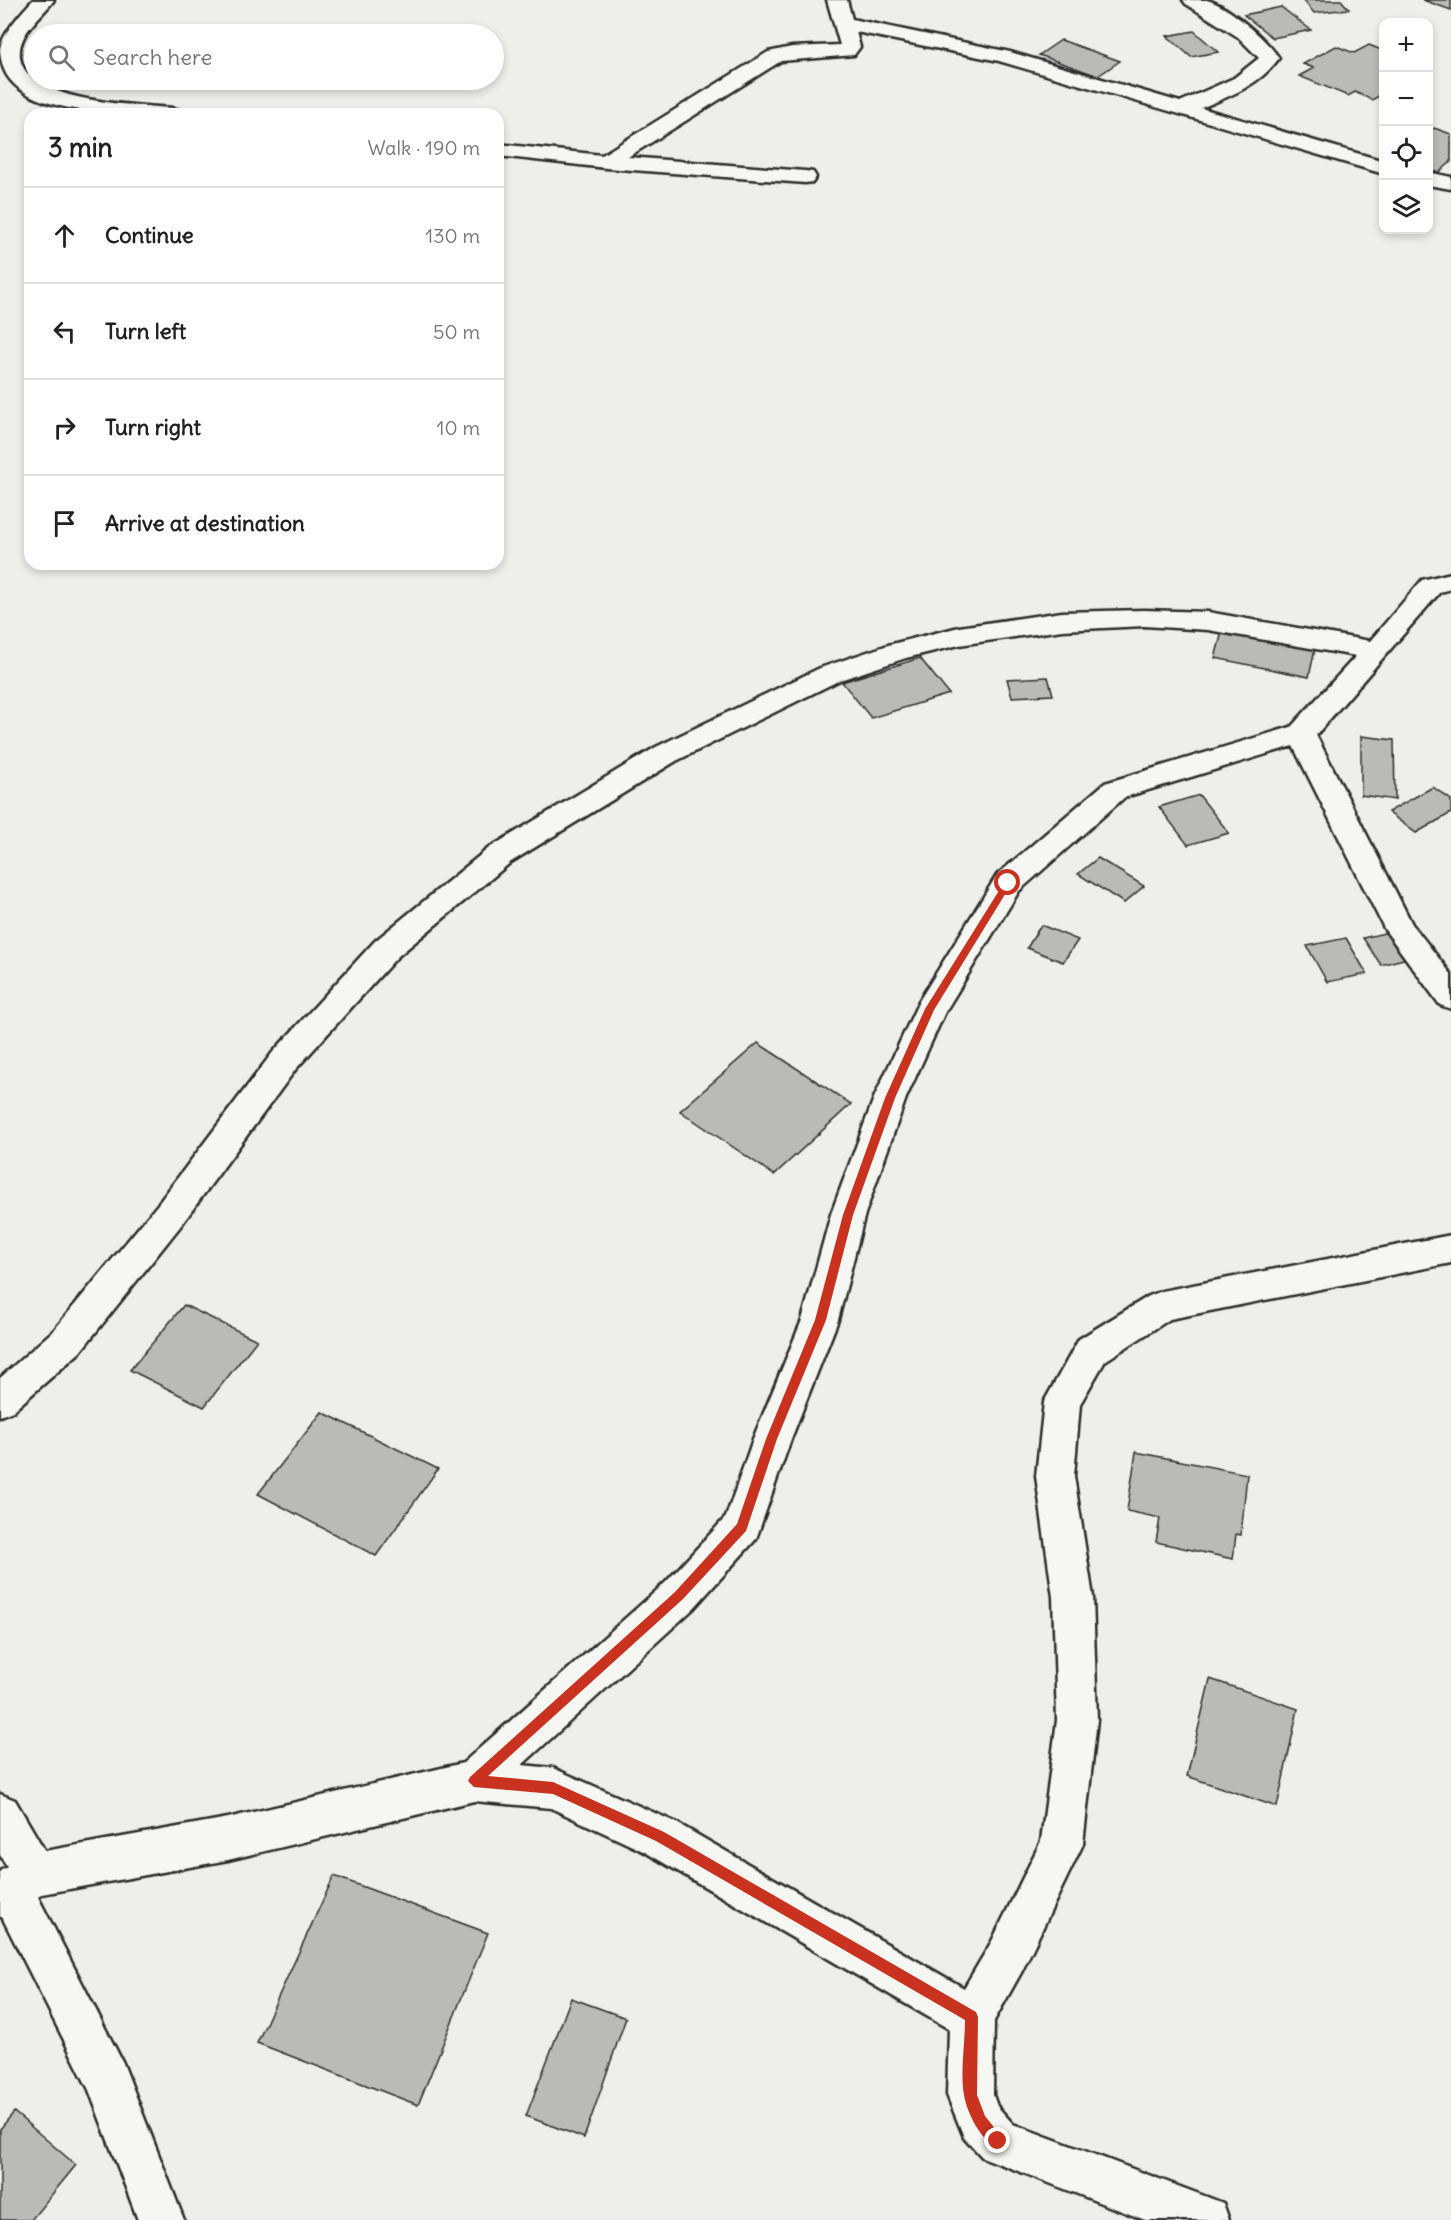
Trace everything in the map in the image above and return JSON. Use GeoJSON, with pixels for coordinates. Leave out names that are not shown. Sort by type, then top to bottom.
{"type":"FeatureCollection","features":[{"type":"Feature","properties":{"kind":"street"},"geometry":{"type":"LineString","coordinates":[[24,81],[16,74],[9,49],[22,23],[44,0]]}},
{"type":"Feature","properties":{"kind":"street"},"geometry":{"type":"LineString","coordinates":[[606,162],[776,56],[792,53],[847,51],[850,47],[837,0]]}},
{"type":"Feature","properties":{"kind":"street"},"geometry":{"type":"LineString","coordinates":[[1180,109],[1253,76],[1264,67],[1269,58],[1264,49],[1226,20],[1193,0]]}},
{"type":"Feature","properties":{"kind":"street"},"geometry":{"type":"LineString","coordinates":[[842,23],[1003,56],[1379,167]]}},
{"type":"Feature","properties":{"kind":"street"},"geometry":{"type":"LineString","coordinates":[[36,90],[84,105],[113,108]]}},
{"type":"Feature","properties":{"kind":"street"},"geometry":{"type":"LineString","coordinates":[[504,151],[606,162],[805,177]]}},
{"type":"Feature","properties":{"kind":"street"},"geometry":{"type":"LineString","coordinates":[[1433,179],[1451,183]]}},
{"type":"Feature","properties":{"kind":"street"},"geometry":{"type":"LineString","coordinates":[[474,1781],[679,1596],[742,1527],[772,1439],[820,1320],[848,1215],[890,1098],[930,1009],[1008,883],[1114,790],[1300,734],[1376,651],[1431,586],[1451,580]]}},
{"type":"Feature","properties":{"kind":"street"},"geometry":{"type":"LineString","coordinates":[[0,1400],[67,1341],[170,1214],[284,1061],[386,949],[500,855],[666,754],[830,674],[898,651],[959,636],[1062,621],[1144,618],[1208,621],[1376,651]]}},
{"type":"Feature","properties":{"kind":"street"},"geometry":{"type":"LineString","coordinates":[[1300,734],[1400,930],[1451,997]]}},
{"type":"Feature","properties":{"kind":"street"},"geometry":{"type":"LineString","coordinates":[[1206,2220],[998,2141],[980,2121],[970,2095],[972,2017],[1007,1956],[1062,1844],[1077,1720],[1073,1597],[1055,1476],[1062,1402],[1092,1350],[1162,1306],[1451,1249]]}},
{"type":"Feature","properties":{"kind":"street"},"geometry":{"type":"LineString","coordinates":[[15,1886],[474,1781],[553,1788],[660,1837],[972,2017]]}},
{"type":"Feature","properties":{"kind":"street"},"geometry":{"type":"LineString","coordinates":[[0,1815],[15,1886],[107,2079],[161,2220]]}},
{"type":"Feature","properties":{"kind":"building"},"geometry":{"type":"Polygon","coordinates":[[[1303,0],[1341,0],[1349,9],[1314,13],[1303,0]]]}},
{"type":"Feature","properties":{"kind":"building"},"geometry":{"type":"Polygon","coordinates":[[[1423,0],[1451,0],[1451,10],[1423,0]]]}},
{"type":"Feature","properties":{"kind":"building"},"geometry":{"type":"Polygon","coordinates":[[[1281,7],[1311,30],[1273,38],[1244,15],[1281,7]]]}},
{"type":"Feature","properties":{"kind":"building"},"geometry":{"type":"Polygon","coordinates":[[[1194,31],[1218,52],[1191,57],[1167,36],[1194,31]]]}},
{"type":"Feature","properties":{"kind":"building"},"geometry":{"type":"Polygon","coordinates":[[[1061,40],[1120,61],[1098,76],[1039,55],[1061,40]]]}},
{"type":"Feature","properties":{"kind":"building"},"geometry":{"type":"Polygon","coordinates":[[[1369,45],[1379,49],[1379,96],[1372,100],[1355,92],[1348,96],[1299,76],[1314,68],[1303,64],[1336,46],[1354,53],[1369,45]]]}},
{"type":"Feature","properties":{"kind":"building"},"geometry":{"type":"Polygon","coordinates":[[[1433,129],[1451,134],[1451,162],[1435,176],[1433,175],[1433,129]]]}},
{"type":"Feature","properties":{"kind":"building"},"geometry":{"type":"Polygon","coordinates":[[[1222,632],[1315,649],[1309,677],[1215,658],[1222,632]]]}},
{"type":"Feature","properties":{"kind":"building"},"geometry":{"type":"Polygon","coordinates":[[[920,658],[949,694],[871,718],[842,682],[920,658]]]}},
{"type":"Feature","properties":{"kind":"building"},"geometry":{"type":"Polygon","coordinates":[[[1048,677],[1053,695],[1012,697],[1007,679],[1048,677]]]}},
{"type":"Feature","properties":{"kind":"building"},"geometry":{"type":"Polygon","coordinates":[[[1361,736],[1394,740],[1395,800],[1361,795],[1361,736]]]}},
{"type":"Feature","properties":{"kind":"building"},"geometry":{"type":"Polygon","coordinates":[[[1433,787],[1451,800],[1451,813],[1416,833],[1388,812],[1433,787]]]}},
{"type":"Feature","properties":{"kind":"building"},"geometry":{"type":"Polygon","coordinates":[[[1199,795],[1229,833],[1188,845],[1159,807],[1199,795]]]}},
{"type":"Feature","properties":{"kind":"building"},"geometry":{"type":"Polygon","coordinates":[[[1098,858],[1144,886],[1124,903],[1078,874],[1098,858]]]}},
{"type":"Feature","properties":{"kind":"building"},"geometry":{"type":"Polygon","coordinates":[[[1041,925],[1078,940],[1063,962],[1027,948],[1041,925]]]}},
{"type":"Feature","properties":{"kind":"building"},"geometry":{"type":"Polygon","coordinates":[[[1393,931],[1411,957],[1381,965],[1363,938],[1393,931]]]}},
{"type":"Feature","properties":{"kind":"building"},"geometry":{"type":"Polygon","coordinates":[[[1346,938],[1367,974],[1327,982],[1307,946],[1346,938]]]}},
{"type":"Feature","properties":{"kind":"building"},"geometry":{"type":"Polygon","coordinates":[[[758,1043],[851,1104],[774,1175],[680,1111],[758,1043]]]}},
{"type":"Feature","properties":{"kind":"building"},"geometry":{"type":"Polygon","coordinates":[[[184,1305],[257,1340],[204,1407],[130,1370],[184,1305]]]}},
{"type":"Feature","properties":{"kind":"building"},"geometry":{"type":"Polygon","coordinates":[[[322,1412],[438,1469],[376,1556],[258,1494],[322,1412]]]}},
{"type":"Feature","properties":{"kind":"building"},"geometry":{"type":"Polygon","coordinates":[[[1136,1452],[1247,1474],[1241,1535],[1236,1534],[1233,1559],[1156,1542],[1160,1518],[1127,1511],[1136,1452]]]}},
{"type":"Feature","properties":{"kind":"building"},"geometry":{"type":"Polygon","coordinates":[[[1210,1679],[1298,1709],[1277,1807],[1187,1776],[1210,1679]]]}},
{"type":"Feature","properties":{"kind":"building"},"geometry":{"type":"Polygon","coordinates":[[[334,1876],[488,1933],[418,2105],[257,2043],[334,1876]]]}},
{"type":"Feature","properties":{"kind":"building"},"geometry":{"type":"Polygon","coordinates":[[[571,1998],[626,2018],[584,2138],[526,2116],[571,1998]]]}},
{"type":"Feature","properties":{"kind":"building"},"geometry":{"type":"Polygon","coordinates":[[[14,2112],[76,2165],[31,2220],[0,2220],[0,2129],[14,2112]]]}},
{"type":"Feature","properties":{"kind":"route"},"geometry":{"type":"LineString","coordinates":[[998,2141],[980,2121],[970,2095],[972,2017],[660,1837],[553,1788],[474,1781],[679,1596],[742,1527],[772,1439],[820,1320],[848,1215],[890,1098],[930,1009],[1008,883]]}}]}
